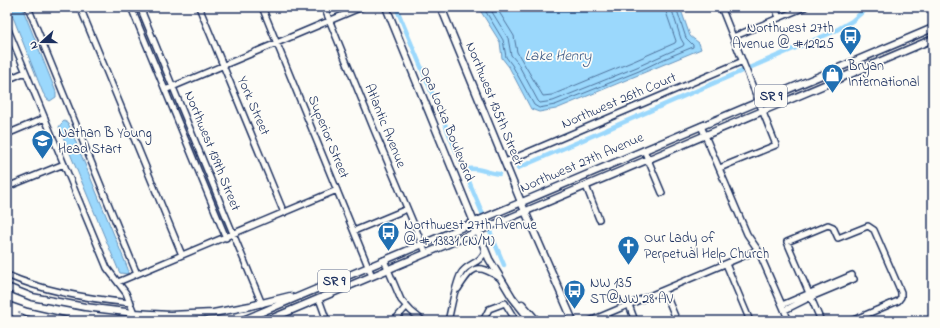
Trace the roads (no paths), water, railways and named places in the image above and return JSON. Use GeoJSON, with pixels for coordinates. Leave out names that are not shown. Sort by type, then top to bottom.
{"type":"FeatureCollection","features":[{"type":"Feature","properties":{"kind":"main road","name":"Opa Locka Boulevard"},"geometry":{"type":"LineString","coordinates":[[386,7],[476,221],[485,252],[509,292],[531,321]]}},
{"type":"Feature","properties":{"kind":"main road","name":"Northwest 135th Street"},"geometry":{"type":"LineString","coordinates":[[441,7],[573,321]]}},
{"type":"Feature","properties":{"kind":"main road","name":"Northwest 27th Avenue"},"geometry":{"type":"LineString","coordinates":[[241,321],[933,28]]}},
{"type":"Feature","properties":{"kind":"main road","name":"Northwest 27th Avenue"},"geometry":{"type":"LineString","coordinates":[[266,321],[933,39]]}},
{"type":"Feature","properties":{"kind":"main road","name":"SR 9"},"geometry":{"type":"LineString","coordinates":[[7,286],[32,297],[85,307],[134,313],[170,315],[213,313],[262,304],[290,296],[300,296]]}},
{"type":"Feature","properties":{"kind":"main road"},"geometry":{"type":"LineString","coordinates":[[509,292],[514,294],[537,321]]}},
{"type":"Feature","properties":{"kind":"main road"},"geometry":{"type":"LineString","coordinates":[[7,305],[27,312],[66,321]]}},
{"type":"Feature","properties":{"kind":"main road"},"geometry":{"type":"LineString","coordinates":[[7,308],[25,321]]}},
{"type":"Feature","properties":{"kind":"main road"},"geometry":{"type":"LineString","coordinates":[[134,313],[134,321]]}},
{"type":"Feature","properties":{"kind":"street"},"geometry":{"type":"LineString","coordinates":[[28,7],[137,274]]}},
{"type":"Feature","properties":{"kind":"street"},"geometry":{"type":"LineString","coordinates":[[80,7],[182,255]]}},
{"type":"Feature","properties":{"kind":"street","name":"Northwest 139th Street"},"geometry":{"type":"LineString","coordinates":[[131,7],[226,238]]}},
{"type":"Feature","properties":{"kind":"street","name":"Northwest 139th Street"},"geometry":{"type":"LineString","coordinates":[[140,7],[262,304]]}},
{"type":"Feature","properties":{"kind":"street","name":"York Street"},"geometry":{"type":"LineString","coordinates":[[199,7],[284,213]]}},
{"type":"Feature","properties":{"kind":"street","name":"Superior Street"},"geometry":{"type":"LineString","coordinates":[[262,7],[372,276]]}},
{"type":"Feature","properties":{"kind":"street","name":"Atlantic Avenue"},"geometry":{"type":"LineString","coordinates":[[324,7],[426,253]]}},
{"type":"Feature","properties":{"kind":"street"},"geometry":{"type":"LineString","coordinates":[[165,90],[362,7]]}},
{"type":"Feature","properties":{"kind":"street"},"geometry":{"type":"LineString","coordinates":[[720,168],[776,145],[721,7]]}},
{"type":"Feature","properties":{"kind":"street"},"geometry":{"type":"LineString","coordinates":[[775,7],[779,18]]}},
{"type":"Feature","properties":{"kind":"street"},"geometry":{"type":"LineString","coordinates":[[733,37],[805,7]]}},
{"type":"Feature","properties":{"kind":"street"},"geometry":{"type":"LineString","coordinates":[[7,27],[107,268],[126,293],[134,313]]}},
{"type":"Feature","properties":{"kind":"street","name":"Northwest 26th Court"},"geometry":{"type":"LineString","coordinates":[[505,162],[742,61]]}},
{"type":"Feature","properties":{"kind":"street"},"geometry":{"type":"LineString","coordinates":[[7,80],[25,72]]}},
{"type":"Feature","properties":{"kind":"street"},"geometry":{"type":"LineString","coordinates":[[7,134],[45,118]]}},
{"type":"Feature","properties":{"kind":"street"},"geometry":{"type":"LineString","coordinates":[[701,126],[747,234],[758,250],[788,320]]}},
{"type":"Feature","properties":{"kind":"street"},"geometry":{"type":"LineString","coordinates":[[644,150],[662,193]]}},
{"type":"Feature","properties":{"kind":"street"},"geometry":{"type":"LineString","coordinates":[[194,159],[202,156]]}},
{"type":"Feature","properties":{"kind":"street"},"geometry":{"type":"LineString","coordinates":[[7,186],[64,164]]}},
{"type":"Feature","properties":{"kind":"street"},"geometry":{"type":"LineString","coordinates":[[586,186],[599,220]]}},
{"type":"Feature","properties":{"kind":"street"},"geometry":{"type":"LineString","coordinates":[[118,282],[226,238],[337,190]]}},
{"type":"Feature","properties":{"kind":"street"},"geometry":{"type":"LineString","coordinates":[[354,231],[407,209]]}},
{"type":"Feature","properties":{"kind":"street"},"geometry":{"type":"LineString","coordinates":[[821,321],[787,242],[828,225],[833,227],[838,238],[868,226],[874,230],[886,255],[901,292],[901,297],[898,301],[851,321]]}},
{"type":"Feature","properties":{"kind":"street"},"geometry":{"type":"LineString","coordinates":[[590,321],[758,250]]}},
{"type":"Feature","properties":{"kind":"street"},"geometry":{"type":"LineString","coordinates":[[448,321],[456,291],[457,281],[467,267],[482,259],[485,252]]}},
{"type":"Feature","properties":{"kind":"street"},"geometry":{"type":"LineString","coordinates":[[384,260],[399,296],[406,307],[423,321]]}},
{"type":"Feature","properties":{"kind":"street"},"geometry":{"type":"LineString","coordinates":[[726,264],[750,321]]}},
{"type":"Feature","properties":{"kind":"street"},"geometry":{"type":"LineString","coordinates":[[456,291],[468,273],[476,269],[486,269],[500,278]]}},
{"type":"Feature","properties":{"kind":"street"},"geometry":{"type":"LineString","coordinates":[[8,275],[45,289],[98,300],[131,303]]}},
{"type":"Feature","properties":{"kind":"street"},"geometry":{"type":"LineString","coordinates":[[783,307],[853,277]]}},
{"type":"Feature","properties":{"kind":"street"},"geometry":{"type":"LineString","coordinates":[[664,290],[677,321]]}},
{"type":"Feature","properties":{"kind":"street"},"geometry":{"type":"LineString","coordinates":[[319,299],[327,321]]}},
{"type":"Feature","properties":{"kind":"street"},"geometry":{"type":"LineString","coordinates":[[483,321],[489,309],[505,303],[516,321]]}},
{"type":"Feature","properties":{"kind":"street"},"geometry":{"type":"LineString","coordinates":[[629,305],[635,321]]}},
{"type":"Feature","properties":{"kind":"street"},"geometry":{"type":"LineString","coordinates":[[394,321],[406,307]]}},
{"type":"Feature","properties":{"kind":"street"},"geometry":{"type":"LineString","coordinates":[[928,321],[933,319]]}},
{"type":"Feature","properties":{"kind":"water"},"geometry":{"type":"Polygon","coordinates":[[[9,7],[22,7],[56,92],[56,97],[50,101],[43,93],[9,7]]]}},
{"type":"Feature","properties":{"kind":"water","name":"Lake Henry"},"geometry":{"type":"Polygon","coordinates":[[[478,7],[680,7],[690,36],[699,43],[701,49],[556,109],[539,112],[531,109],[509,67],[502,58],[500,42],[478,7]]]}},
{"type":"Feature","properties":{"kind":"water"},"geometry":{"type":"Polygon","coordinates":[[[64,121],[68,123],[128,269],[128,274],[120,273],[118,269],[59,127],[64,121]]]}},
{"type":"Feature","properties":{"kind":"waterway"},"geometry":{"type":"LineString","coordinates":[[396,7],[504,265]]}},
{"type":"Feature","properties":{"kind":"waterway"},"geometry":{"type":"LineString","coordinates":[[749,68],[833,32],[852,21],[868,7]]}},
{"type":"Feature","properties":{"kind":"waterway"},"geometry":{"type":"LineString","coordinates":[[518,168],[742,71]]}},
{"type":"Feature","properties":{"kind":"waterway"},"geometry":{"type":"LineString","coordinates":[[464,170],[477,169],[499,174]]}},
{"type":"Feature","properties":{"kind":"place","name":"Northwest 27th Avenue @ #12925"},"geometry":{"type":"Point","coordinates":[850,56]}},
{"type":"Feature","properties":{"kind":"place","name":"Bryan International"},"geometry":{"type":"Point","coordinates":[833,94]}},
{"type":"Feature","properties":{"kind":"place","name":"Nathan B Young Head Start"},"geometry":{"type":"Point","coordinates":[43,160]}},
{"type":"Feature","properties":{"kind":"place","name":"Northwest 27th Avenue @ # 13831 (N/M)"},"geometry":{"type":"Point","coordinates":[389,252]}},
{"type":"Feature","properties":{"kind":"place","name":"Our Lady of Perpetual Help Church"},"geometry":{"type":"Point","coordinates":[628,266]}},
{"type":"Feature","properties":{"kind":"place","name":"NW 135 ST@NW 28 AV"},"geometry":{"type":"Point","coordinates":[575,310]}}]}
